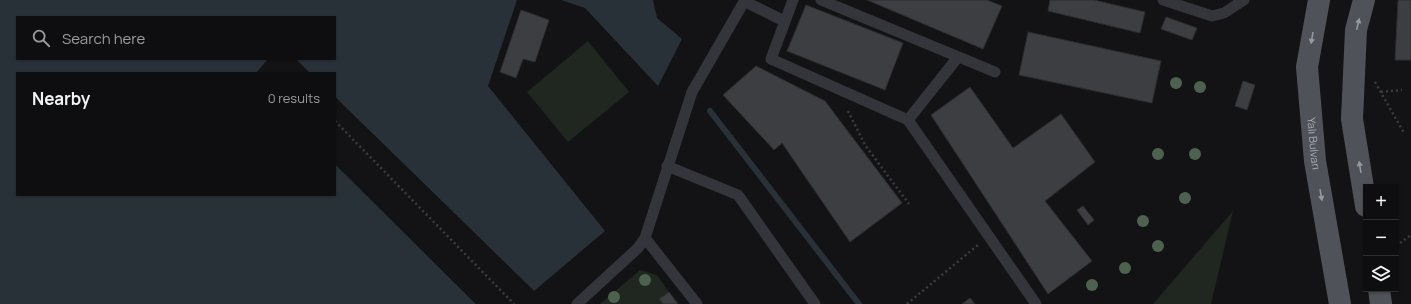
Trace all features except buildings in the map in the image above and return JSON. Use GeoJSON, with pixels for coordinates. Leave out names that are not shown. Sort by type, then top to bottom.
{"type":"FeatureCollection","features":[{"type":"Feature","properties":{"kind":"main road","name":"Yalı Bulvarı"},"geometry":{"type":"LineString","coordinates":[[1319,0],[1307,67],[1315,161],[1339,295]]}},
{"type":"Feature","properties":{"kind":"main road"},"geometry":{"type":"LineString","coordinates":[[1363,187],[1352,119],[1356,30],[1364,0]]}},
{"type":"Feature","properties":{"kind":"main road"},"geometry":{"type":"LineString","coordinates":[[1379,292],[1381,304]]}},
{"type":"Feature","properties":{"kind":"lane"},"geometry":{"type":"LineString","coordinates":[[577,304],[638,248],[645,238],[692,92],[745,0],[784,21]]}},
{"type":"Feature","properties":{"kind":"lane"},"geometry":{"type":"LineString","coordinates":[[793,0],[771,59],[908,120],[1036,304]]}},
{"type":"Feature","properties":{"kind":"lane"},"geometry":{"type":"LineString","coordinates":[[821,0],[995,72]]}},
{"type":"Feature","properties":{"kind":"lane"},"geometry":{"type":"LineString","coordinates":[[1163,0],[1212,16],[1224,13],[1244,0]]}},
{"type":"Feature","properties":{"kind":"lane"},"geometry":{"type":"LineString","coordinates":[[908,120],[958,57]]}},
{"type":"Feature","properties":{"kind":"lane"},"geometry":{"type":"LineString","coordinates":[[667,166],[738,195],[815,304]]}},
{"type":"Feature","properties":{"kind":"lane"},"geometry":{"type":"LineString","coordinates":[[645,238],[697,304]]}},
{"type":"Feature","properties":{"kind":"path"},"geometry":{"type":"LineString","coordinates":[[1374,80],[1404,133]]}},
{"type":"Feature","properties":{"kind":"path"},"geometry":{"type":"LineString","coordinates":[[837,89],[864,145],[909,204]]}},
{"type":"Feature","properties":{"kind":"path"},"geometry":{"type":"LineString","coordinates":[[1381,92],[1402,90]]}},
{"type":"Feature","properties":{"kind":"path"},"geometry":{"type":"LineString","coordinates":[[336,122],[514,304]]}},
{"type":"Feature","properties":{"kind":"path"},"geometry":{"type":"LineString","coordinates":[[1399,244],[1411,235]]}},
{"type":"Feature","properties":{"kind":"path"},"geometry":{"type":"LineString","coordinates":[[907,304],[989,236]]}},
{"type":"Feature","properties":{"kind":"shaded area"},"geometry":{"type":"Polygon","coordinates":[[[0,0],[517,0],[488,86],[605,231],[534,291],[336,98],[336,72],[309,72],[297,60],[336,60],[336,16],[16,16],[16,60],[267,60],[257,72],[16,72],[16,196],[336,196],[336,165],[476,304],[0,304],[0,0]]]}},
{"type":"Feature","properties":{"kind":"shaded area"},"geometry":{"type":"Polygon","coordinates":[[[561,0],[653,0],[657,18],[682,39],[658,86],[585,8],[561,0]]]}},
{"type":"Feature","properties":{"kind":"shaded area"},"geometry":{"type":"Polygon","coordinates":[[[588,41],[629,92],[568,142],[527,92],[588,41]]]}},
{"type":"Feature","properties":{"kind":"shaded area"},"geometry":{"type":"Polygon","coordinates":[[[1233,211],[1211,304],[1153,304],[1233,211]]]}},
{"type":"Feature","properties":{"kind":"shaded area"},"geometry":{"type":"Polygon","coordinates":[[[640,270],[657,275],[669,292],[659,299],[663,304],[600,304],[640,270]]]}},
{"type":"Feature","properties":{"kind":"pier"},"geometry":{"type":"Polygon","coordinates":[[[336,98],[534,291],[533,293],[336,101],[336,98]]]}},
{"type":"Feature","properties":{"kind":"pier"},"geometry":{"type":"Polygon","coordinates":[[[336,163],[478,304],[476,304],[336,165],[336,163]]]}},
{"type":"Feature","properties":{"kind":"waterway"},"geometry":{"type":"LineString","coordinates":[[710,111],[859,304]]}}]}
